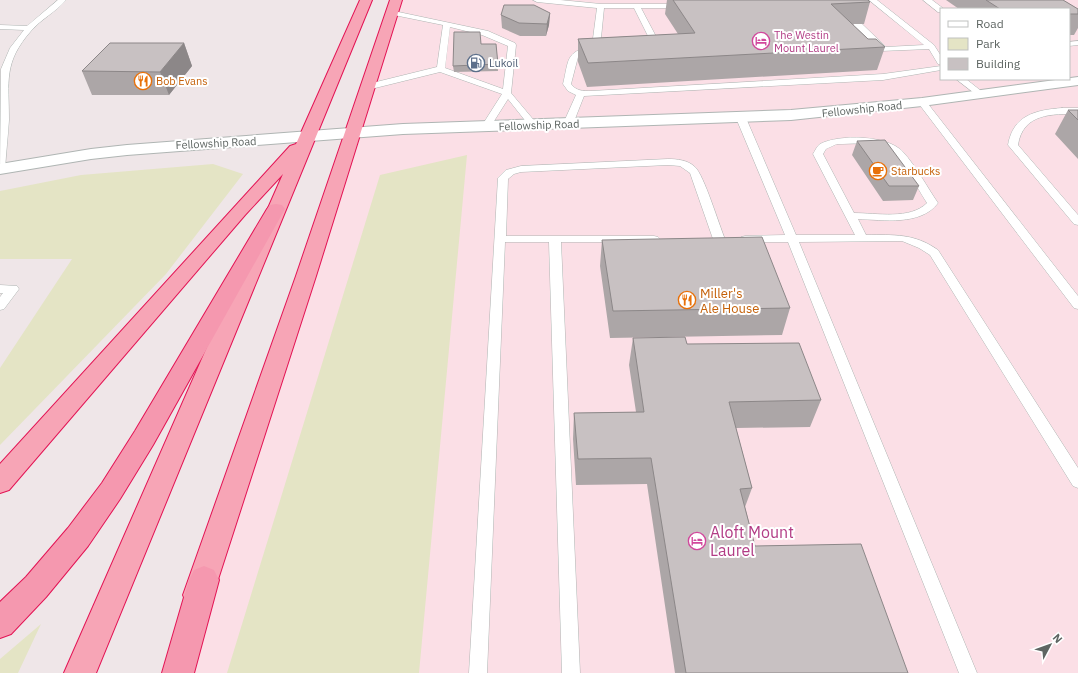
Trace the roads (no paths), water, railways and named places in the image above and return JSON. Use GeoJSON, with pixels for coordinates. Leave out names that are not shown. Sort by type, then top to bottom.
{"type":"FeatureCollection","features":[{"type":"Feature","properties":{"kind":"highway"},"geometry":{"type":"LineString","coordinates":[[80,673],[214,359],[276,208],[366,0]]}},
{"type":"Feature","properties":{"kind":"highway"},"geometry":{"type":"LineString","coordinates":[[178,673],[204,580],[394,6]]}},
{"type":"Feature","properties":{"kind":"highway"},"geometry":{"type":"LineString","coordinates":[[0,482],[238,211],[308,137]]}},
{"type":"Feature","properties":{"kind":"highway"},"geometry":{"type":"LineString","coordinates":[[0,623],[36,587],[111,491],[144,438],[276,208]]}},
{"type":"Feature","properties":{"kind":"highway"},"geometry":{"type":"LineString","coordinates":[[166,673],[204,580]]}},
{"type":"Feature","properties":{"kind":"street","name":"Fellowship Road"},"geometry":{"type":"LineString","coordinates":[[0,169],[91,154],[127,150],[403,129],[534,126],[741,118],[833,112],[922,102],[1078,81]]}},
{"type":"Feature","properties":{"kind":"lane"},"geometry":{"type":"LineString","coordinates":[[0,169],[4,119],[3,80],[9,57],[29,28],[62,0]]}},
{"type":"Feature","properties":{"kind":"lane"},"geometry":{"type":"LineString","coordinates":[[537,0],[601,6],[689,6]]}},
{"type":"Feature","properties":{"kind":"lane"},"geometry":{"type":"LineString","coordinates":[[873,0],[931,47],[940,60]]}},
{"type":"Feature","properties":{"kind":"lane"},"geometry":{"type":"LineString","coordinates":[[927,0],[940,9]]}},
{"type":"Feature","properties":{"kind":"lane"},"geometry":{"type":"LineString","coordinates":[[394,6],[447,24],[485,33],[512,45],[507,53],[507,93],[486,127]]}},
{"type":"Feature","properties":{"kind":"lane"},"geometry":{"type":"LineString","coordinates":[[601,6],[600,48],[581,51],[574,56],[567,85],[570,90],[581,94],[883,77],[940,68]]}},
{"type":"Feature","properties":{"kind":"lane"},"geometry":{"type":"LineString","coordinates":[[636,6],[656,44],[641,45]]}},
{"type":"Feature","properties":{"kind":"lane"},"geometry":{"type":"LineString","coordinates":[[441,69],[447,24]]}},
{"type":"Feature","properties":{"kind":"lane"},"geometry":{"type":"LineString","coordinates":[[857,24],[884,49],[931,47]]}},
{"type":"Feature","properties":{"kind":"lane"},"geometry":{"type":"LineString","coordinates":[[0,26],[29,28]]}},
{"type":"Feature","properties":{"kind":"lane"},"geometry":{"type":"LineString","coordinates":[[443,55],[454,54]]}},
{"type":"Feature","properties":{"kind":"lane"},"geometry":{"type":"LineString","coordinates":[[367,87],[441,69],[507,93],[534,126]]}},
{"type":"Feature","properties":{"kind":"lane"},"geometry":{"type":"LineString","coordinates":[[961,80],[980,94]]}},
{"type":"Feature","properties":{"kind":"lane"},"geometry":{"type":"LineString","coordinates":[[568,124],[581,94]]}},
{"type":"Feature","properties":{"kind":"lane"},"geometry":{"type":"LineString","coordinates":[[922,102],[1078,305]]}},
{"type":"Feature","properties":{"kind":"lane"},"geometry":{"type":"LineString","coordinates":[[1078,111],[1050,112],[1031,117],[1019,127],[1012,145],[1078,222]]}},
{"type":"Feature","properties":{"kind":"lane"},"geometry":{"type":"LineString","coordinates":[[741,118],[792,239],[968,673]]}},
{"type":"Feature","properties":{"kind":"lane"},"geometry":{"type":"LineString","coordinates":[[850,216],[912,215],[924,212],[933,203],[899,153],[891,148],[873,142],[836,141],[822,147],[818,154],[850,216],[862,238]]}},
{"type":"Feature","properties":{"kind":"lane"},"geometry":{"type":"LineString","coordinates":[[478,673],[503,180],[510,172],[524,168],[671,162],[688,166],[695,173],[715,239],[902,238],[920,244],[934,253],[1078,481]]}},
{"type":"Feature","properties":{"kind":"lane"},"geometry":{"type":"LineString","coordinates":[[500,239],[664,239]]}},
{"type":"Feature","properties":{"kind":"lane"},"geometry":{"type":"LineString","coordinates":[[555,239],[571,673]]}},
{"type":"Feature","properties":{"kind":"lane"},"geometry":{"type":"LineString","coordinates":[[0,289],[12,289],[0,306]]}},
{"type":"Feature","properties":{"kind":"place","name":"The Westin Mount Laurel"},"geometry":{"type":"Point","coordinates":[761,41]}},
{"type":"Feature","properties":{"kind":"place","name":"Lukoil"},"geometry":{"type":"Point","coordinates":[476,63]}},
{"type":"Feature","properties":{"kind":"place","name":"Bob Evans"},"geometry":{"type":"Point","coordinates":[143,81]}},
{"type":"Feature","properties":{"kind":"place","name":"Starbucks"},"geometry":{"type":"Point","coordinates":[878,171]}},
{"type":"Feature","properties":{"kind":"place","name":"Miller's Ale House"},"geometry":{"type":"Point","coordinates":[687,300]}},
{"type":"Feature","properties":{"kind":"place","name":"Aloft Mount Laurel"},"geometry":{"type":"Point","coordinates":[697,541]}}]}
